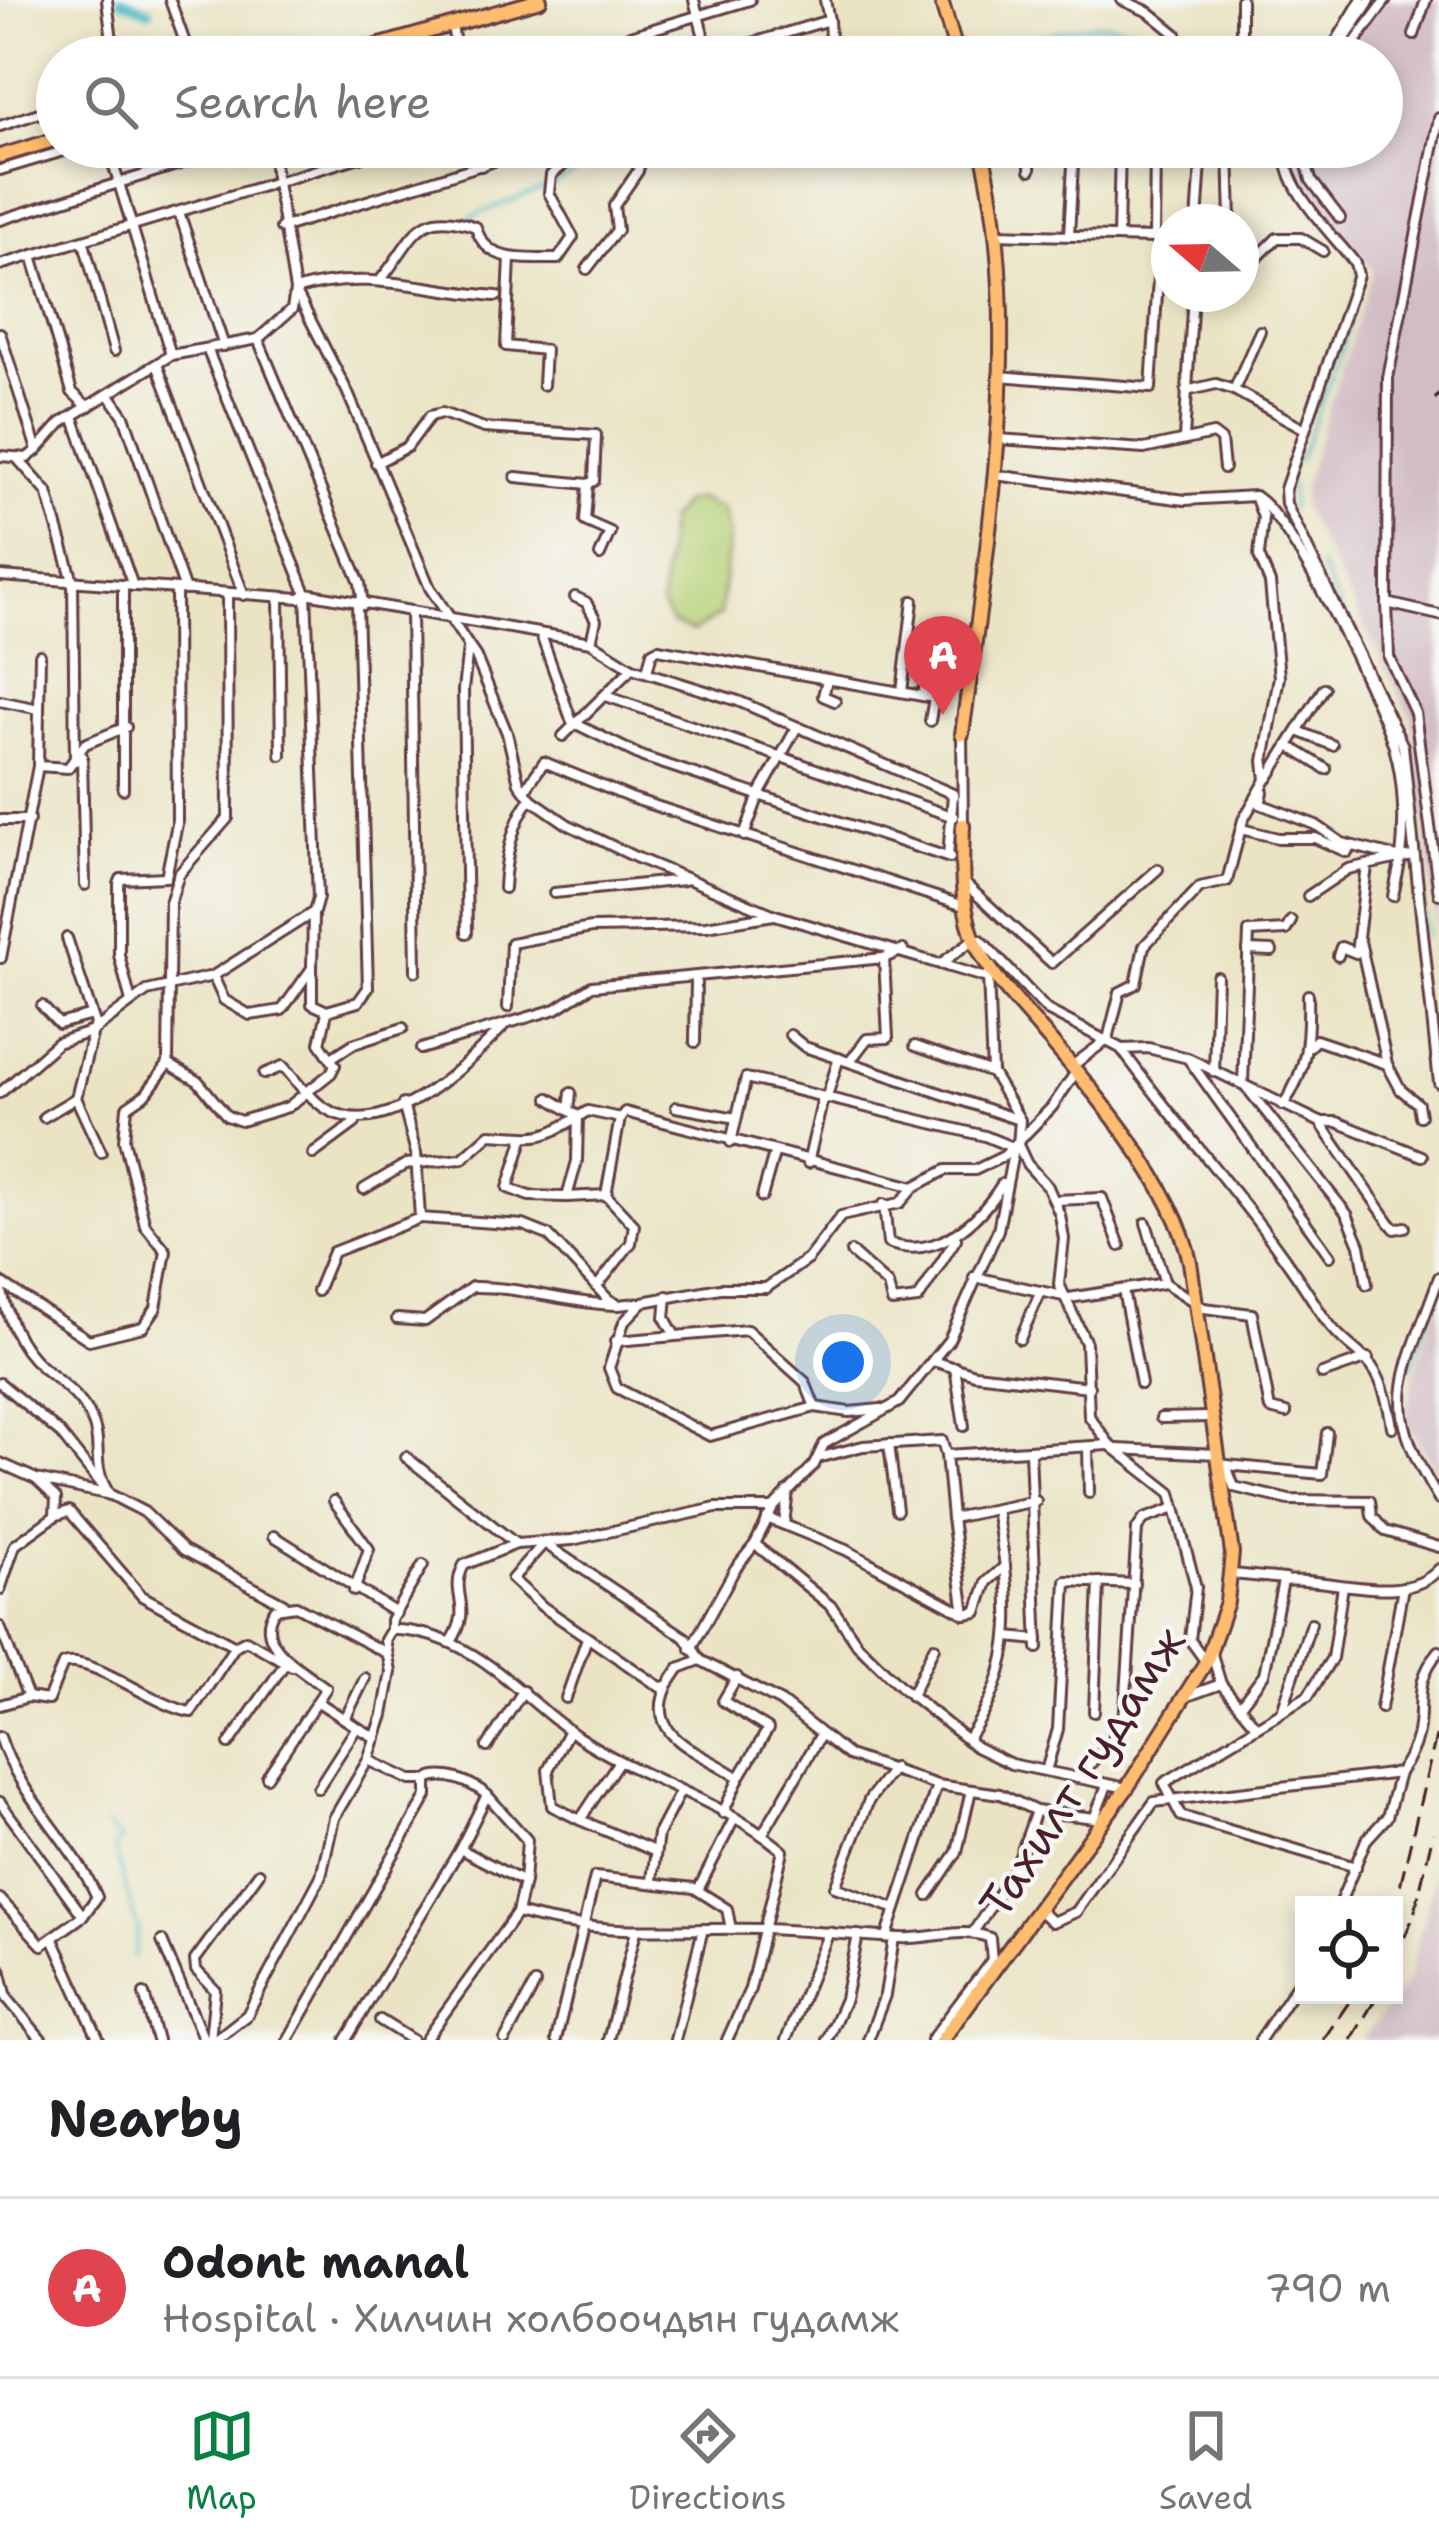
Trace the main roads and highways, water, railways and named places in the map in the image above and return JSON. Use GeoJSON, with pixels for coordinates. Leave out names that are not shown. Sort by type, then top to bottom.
{"type":"FeatureCollection","features":[{"type":"Feature","properties":{"kind":"main road"},"geometry":{"type":"LineString","coordinates":[[413,36],[540,0]]}},
{"type":"Feature","properties":{"kind":"main road"},"geometry":{"type":"LineString","coordinates":[[941,0],[952,36]]}},
{"type":"Feature","properties":{"kind":"main road"},"geometry":{"type":"LineString","coordinates":[[0,157],[36,146]]}},
{"type":"Feature","properties":{"kind":"main road"},"geometry":{"type":"LineString","coordinates":[[962,734],[997,439],[994,234],[984,168]]}},
{"type":"Feature","properties":{"kind":"main road","name":"Тахилт гудамж"},"geometry":{"type":"LineString","coordinates":[[942,2040],[990,1968],[1039,1910],[1100,1818],[1126,1788],[1185,1697],[1209,1656],[1232,1574],[1221,1460],[1180,1224],[1074,1069],[989,973],[964,906],[963,881],[955,860],[958,821]]}},
{"type":"Feature","properties":{"kind":"waterway"},"geometry":{"type":"LineString","coordinates":[[121,0],[149,11]]}},
{"type":"Feature","properties":{"kind":"waterway"},"geometry":{"type":"LineString","coordinates":[[1043,36],[1110,25],[1151,36]]}},
{"type":"Feature","properties":{"kind":"waterway"},"geometry":{"type":"LineString","coordinates":[[553,185],[583,168]]}},
{"type":"Feature","properties":{"kind":"waterway"},"geometry":{"type":"LineString","coordinates":[[464,219],[544,188]]}},
{"type":"Feature","properties":{"kind":"waterway"},"geometry":{"type":"LineString","coordinates":[[1312,205],[1333,231]]}},
{"type":"Feature","properties":{"kind":"waterway"},"geometry":{"type":"LineString","coordinates":[[1298,462],[1348,329],[1359,278],[1357,261]]}},
{"type":"Feature","properties":{"kind":"waterway"},"geometry":{"type":"LineString","coordinates":[[1291,483],[1291,509]]}},
{"type":"Feature","properties":{"kind":"waterway"},"geometry":{"type":"LineString","coordinates":[[1320,566],[1408,748],[1427,937]]}},
{"type":"Feature","properties":{"kind":"waterway"},"geometry":{"type":"LineString","coordinates":[[1410,1370],[1434,1300]]}},
{"type":"Feature","properties":{"kind":"waterway"},"geometry":{"type":"LineString","coordinates":[[106,1825],[121,1839],[114,1848],[138,1930],[134,1957]]}},
{"type":"Feature","properties":{"kind":"railway"},"geometry":{"type":"LineString","coordinates":[[1435,399],[1439,394]]}},
{"type":"Feature","properties":{"kind":"railway"},"geometry":{"type":"LineString","coordinates":[[1398,1896],[1439,1724]]}},
{"type":"Feature","properties":{"kind":"railway"},"geometry":{"type":"LineString","coordinates":[[1403,1941],[1414,1915],[1433,1833]]}},
{"type":"Feature","properties":{"kind":"railway"},"geometry":{"type":"LineString","coordinates":[[1323,2040],[1348,2004]]}},
{"type":"Feature","properties":{"kind":"railway"},"geometry":{"type":"LineString","coordinates":[[1351,2040],[1373,2004]]}},
{"type":"Feature","properties":{"kind":"place","name":"Odont manal"},"geometry":{"type":"Point","coordinates":[943,715]}}]}
